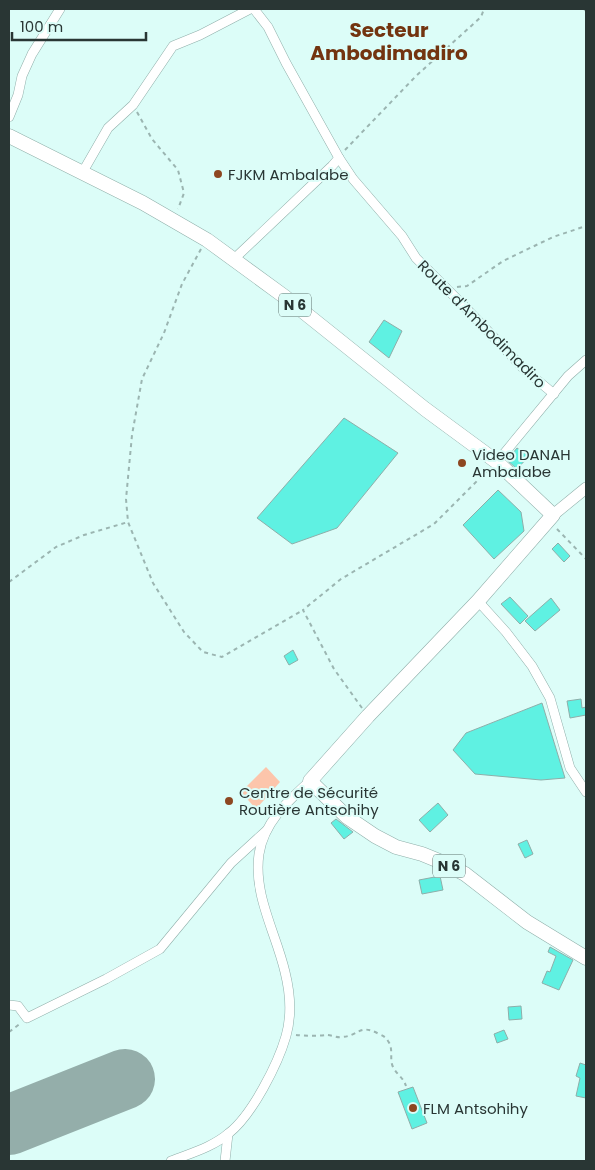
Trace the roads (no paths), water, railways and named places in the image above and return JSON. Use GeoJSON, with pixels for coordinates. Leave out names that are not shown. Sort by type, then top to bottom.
{"type":"FeatureCollection","features":[{"type":"Feature","properties":{"kind":"main road","name":"N 6"},"geometry":{"type":"LineString","coordinates":[[9,136],[143,203],[237,256],[425,409],[497,462],[551,518]]}},
{"type":"Feature","properties":{"kind":"main road"},"geometry":{"type":"LineString","coordinates":[[310,781],[368,716],[478,601],[551,518]]}},
{"type":"Feature","properties":{"kind":"main road","name":"N 6"},"geometry":{"type":"LineString","coordinates":[[310,781],[347,816],[375,836],[396,847],[429,857],[465,874],[527,922],[586,958]]}},
{"type":"Feature","properties":{"kind":"street"},"geometry":{"type":"LineString","coordinates":[[9,117],[18,95],[22,76],[32,54],[60,9]]}},
{"type":"Feature","properties":{"kind":"street"},"geometry":{"type":"LineString","coordinates":[[85,168],[108,128],[133,105],[174,46],[250,9]]}},
{"type":"Feature","properties":{"kind":"street","name":"Route d'Ambodimadiro"},"geometry":{"type":"LineString","coordinates":[[254,9],[268,27],[339,158],[353,179],[402,236],[416,258],[525,370],[554,394]]}},
{"type":"Feature","properties":{"kind":"street"},"geometry":{"type":"LineString","coordinates":[[237,256],[339,158]]}},
{"type":"Feature","properties":{"kind":"street"},"geometry":{"type":"LineString","coordinates":[[497,462],[568,376],[586,360]]}},
{"type":"Feature","properties":{"kind":"street"},"geometry":{"type":"LineString","coordinates":[[551,518],[586,488]]}},
{"type":"Feature","properties":{"kind":"street"},"geometry":{"type":"LineString","coordinates":[[478,601],[506,632],[532,666],[550,698],[570,768],[586,792]]}},
{"type":"Feature","properties":{"kind":"street"},"geometry":{"type":"LineString","coordinates":[[9,1004],[18,1006],[27,1018],[106,979],[160,948],[231,863],[266,831],[284,805],[310,781]]}},
{"type":"Feature","properties":{"kind":"street"},"geometry":{"type":"LineString","coordinates":[[171,1161],[210,1146],[228,1134],[245,1117],[256,1101],[286,1035],[290,1001],[289,987],[261,891],[258,874],[259,853],[266,831]]}},
{"type":"Feature","properties":{"kind":"street"},"geometry":{"type":"LineString","coordinates":[[225,1161],[228,1134]]}},
{"type":"Feature","properties":{"kind":"place","name":"FJKM Ambalabe"},"geometry":{"type":"Point","coordinates":[218,174]}},
{"type":"Feature","properties":{"kind":"place","name":"Video DANAH Ambalabe"},"geometry":{"type":"Point","coordinates":[462,463]}},
{"type":"Feature","properties":{"kind":"place","name":"Centre de Sécurité Routière Antsohihy"},"geometry":{"type":"Point","coordinates":[229,801]}},
{"type":"Feature","properties":{"kind":"place","name":"FLM Antsohihy"},"geometry":{"type":"Point","coordinates":[413,1108]}},
{"type":"Feature","properties":{"kind":"district","name":"Secteur Ambodimadiro"},"geometry":{"type":"Point","coordinates":[389,42]}}]}
